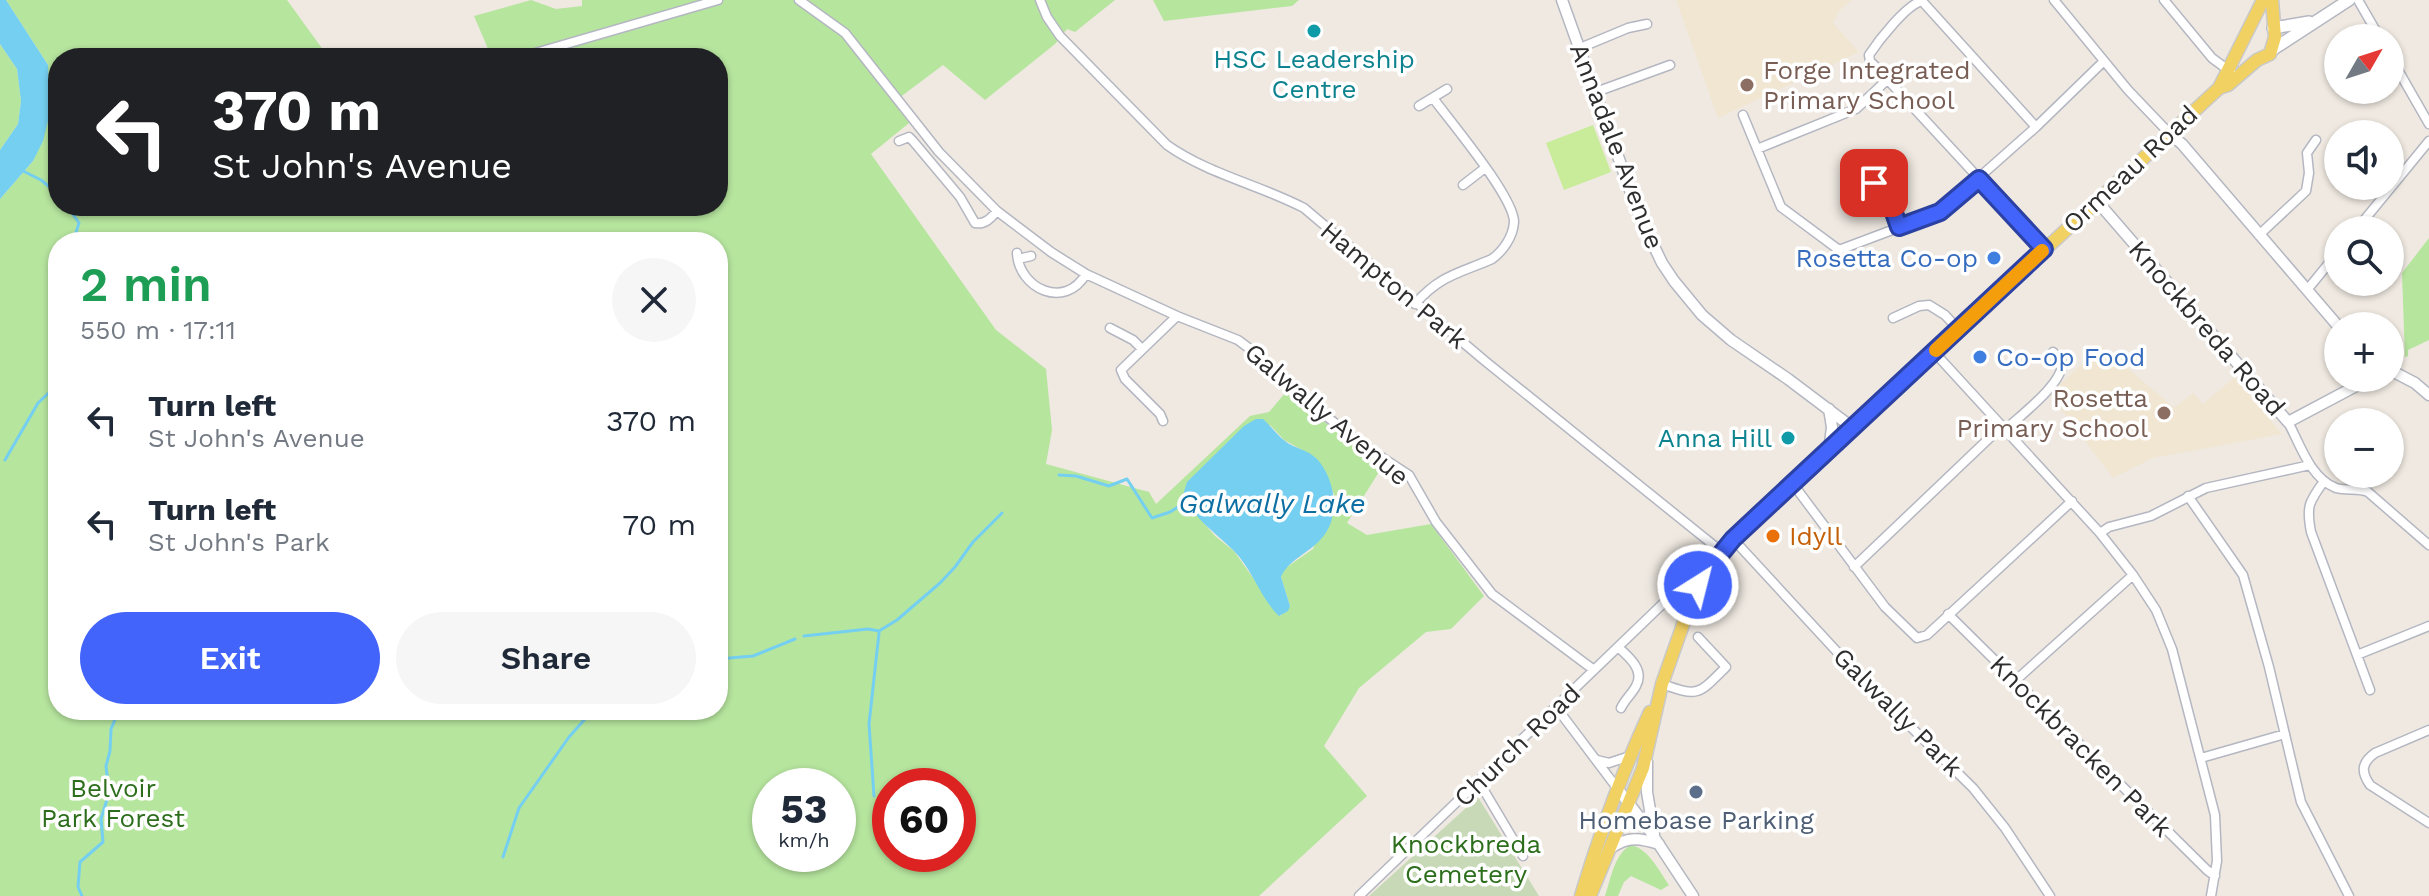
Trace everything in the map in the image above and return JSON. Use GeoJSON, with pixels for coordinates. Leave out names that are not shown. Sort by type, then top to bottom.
{"type":"FeatureCollection","features":[{"type":"Feature","properties":{"kind":"main road","name":"Ormeau Road"},"geometry":{"type":"LineString","coordinates":[[1661,688],[1698,585],[1733,539],[2219,88],[2263,0]]}},
{"type":"Feature","properties":{"kind":"main road"},"geometry":{"type":"LineString","coordinates":[[2272,0],[2275,37],[2272,50]]}},
{"type":"Feature","properties":{"kind":"main road"},"geometry":{"type":"LineString","coordinates":[[2272,50],[2349,0]]}},
{"type":"Feature","properties":{"kind":"main road"},"geometry":{"type":"LineString","coordinates":[[2248,27],[2265,25],[2273,28],[2313,21]]}},
{"type":"Feature","properties":{"kind":"main road"},"geometry":{"type":"LineString","coordinates":[[2241,45],[2252,64]]}},
{"type":"Feature","properties":{"kind":"main road","name":"Ormeau Road"},"geometry":{"type":"LineString","coordinates":[[2219,88],[2228,85],[2272,50]]}},
{"type":"Feature","properties":{"kind":"main road"},"geometry":{"type":"LineString","coordinates":[[1590,896],[1629,804],[1647,752],[1661,688]]}},
{"type":"Feature","properties":{"kind":"main road"},"geometry":{"type":"LineString","coordinates":[[1581,896],[1617,788],[1661,688]]}},
{"type":"Feature","properties":{"kind":"main road"},"geometry":{"type":"LineString","coordinates":[[1617,788],[1630,777],[1653,724]]}},
{"type":"Feature","properties":{"kind":"main road"},"geometry":{"type":"LineString","coordinates":[[1588,872],[1618,812],[1629,804]]}},
{"type":"Feature","properties":{"kind":"street"},"geometry":{"type":"LineString","coordinates":[[552,48],[718,0]]}},
{"type":"Feature","properties":{"kind":"street","name":"Galwally Avenue"},"geometry":{"type":"LineString","coordinates":[[799,0],[845,33],[939,152],[997,211],[1086,274],[1238,340],[1357,441],[1409,475],[1436,522],[1492,594],[1594,670]]}},
{"type":"Feature","properties":{"kind":"street","name":"Hampton Park"},"geometry":{"type":"LineString","coordinates":[[1040,0],[1060,36],[1167,145],[1184,157],[1304,208],[1415,304],[1722,552]]}},
{"type":"Feature","properties":{"kind":"street","name":"Annadale Avenue"},"geometry":{"type":"LineString","coordinates":[[1562,0],[1639,215],[1662,263],[1681,291],[1702,315],[1731,340],[1853,428]]}},
{"type":"Feature","properties":{"kind":"street"},"geometry":{"type":"LineString","coordinates":[[2054,0],[2161,127],[2182,144],[2326,312]]}},
{"type":"Feature","properties":{"kind":"street"},"geometry":{"type":"LineString","coordinates":[[2164,0],[2212,58],[2232,73],[2252,64]]}},
{"type":"Feature","properties":{"kind":"street"},"geometry":{"type":"LineString","coordinates":[[2358,0],[2372,24]]}},
{"type":"Feature","properties":{"kind":"street"},"geometry":{"type":"LineString","coordinates":[[2036,127],[1922,1],[1914,3],[1898,18],[1869,55],[1870,61],[2044,249]]}},
{"type":"Feature","properties":{"kind":"street"},"geometry":{"type":"LineString","coordinates":[[1580,48],[1628,28],[1647,24]]}},
{"type":"Feature","properties":{"kind":"street"},"geometry":{"type":"LineString","coordinates":[[1743,115],[1781,207],[1835,248],[1843,249],[1940,212],[2036,127],[2104,61]]}},
{"type":"Feature","properties":{"kind":"street"},"geometry":{"type":"LineString","coordinates":[[1596,92],[1670,65]]}},
{"type":"Feature","properties":{"kind":"street"},"geometry":{"type":"LineString","coordinates":[[1757,149],[1856,109],[1888,79]]}},
{"type":"Feature","properties":{"kind":"street"},"geometry":{"type":"LineString","coordinates":[[2404,80],[2429,124]]}},
{"type":"Feature","properties":{"kind":"street"},"geometry":{"type":"LineString","coordinates":[[1419,106],[1447,89]]}},
{"type":"Feature","properties":{"kind":"street"},"geometry":{"type":"LineString","coordinates":[[1415,304],[1445,278],[1492,259],[1509,239],[1514,221],[1512,211],[1485,168],[1433,98]]}},
{"type":"Feature","properties":{"kind":"street"},"geometry":{"type":"LineString","coordinates":[[899,141],[909,137],[913,141],[960,197],[975,223],[987,221],[997,211]]}},
{"type":"Feature","properties":{"kind":"street"},"geometry":{"type":"LineString","coordinates":[[2259,235],[2306,191],[2309,173],[2307,153],[2316,140]]}},
{"type":"Feature","properties":{"kind":"street"},"geometry":{"type":"LineString","coordinates":[[2367,216],[2429,141]]}},
{"type":"Feature","properties":{"kind":"street"},"geometry":{"type":"LineString","coordinates":[[1463,185],[1485,168]]}},
{"type":"Feature","properties":{"kind":"street"},"geometry":{"type":"LineString","coordinates":[[1862,189],[1874,183],[1892,207],[1899,227]]}},
{"type":"Feature","properties":{"kind":"street","name":"Knockbreda Road"},"geometry":{"type":"LineString","coordinates":[[2097,201],[2288,422],[2345,392]]}},
{"type":"Feature","properties":{"kind":"street"},"geometry":{"type":"LineString","coordinates":[[1031,256],[1018,256],[1020,269],[1027,280],[1044,290],[1059,293],[1072,290],[1086,274]]}},
{"type":"Feature","properties":{"kind":"street"},"geometry":{"type":"LineString","coordinates":[[2307,290],[2324,269]]}},
{"type":"Feature","properties":{"kind":"street"},"geometry":{"type":"LineString","coordinates":[[1893,318],[1919,306],[1929,305],[1945,315],[1958,329]]}},
{"type":"Feature","properties":{"kind":"street"},"geometry":{"type":"LineString","coordinates":[[1909,312],[1913,322]]}},
{"type":"Feature","properties":{"kind":"street"},"geometry":{"type":"LineString","coordinates":[[1163,421],[1122,374],[1123,367],[1177,316]]}},
{"type":"Feature","properties":{"kind":"street"},"geometry":{"type":"LineString","coordinates":[[1110,328],[1142,349]]}},
{"type":"Feature","properties":{"kind":"street"},"geometry":{"type":"LineString","coordinates":[[1116,343],[1121,333]]}},
{"type":"Feature","properties":{"kind":"street"},"geometry":{"type":"LineString","coordinates":[[1934,352],[2100,533],[2156,610],[2172,649],[2215,815],[2218,846],[2211,896]]}},
{"type":"Feature","properties":{"kind":"street"},"geometry":{"type":"LineString","coordinates":[[1854,567],[2045,392],[2062,371],[2062,362],[2053,352]]}},
{"type":"Feature","properties":{"kind":"street"},"geometry":{"type":"LineString","coordinates":[[2404,377],[2429,395]]}},
{"type":"Feature","properties":{"kind":"street"},"geometry":{"type":"LineString","coordinates":[[1829,409],[1832,427],[1829,451]]}},
{"type":"Feature","properties":{"kind":"street"},"geometry":{"type":"LineString","coordinates":[[2288,422],[2310,465],[2324,481],[2308,504],[2311,532],[2370,690]]}},
{"type":"Feature","properties":{"kind":"street"},"geometry":{"type":"LineString","coordinates":[[2100,533],[2109,527],[2151,516],[2206,488],[2310,465]]}},
{"type":"Feature","properties":{"kind":"street"},"geometry":{"type":"LineString","coordinates":[[1793,484],[1885,607],[1917,638],[1927,635],[2072,501]]}},
{"type":"Feature","properties":{"kind":"street"},"geometry":{"type":"LineString","coordinates":[[2338,488],[2368,492],[2429,545]]}},
{"type":"Feature","properties":{"kind":"street"},"geometry":{"type":"LineString","coordinates":[[2188,496],[2243,575],[2269,667],[2295,781],[2307,815],[2349,896]]}},
{"type":"Feature","properties":{"kind":"street","name":"Galwally Park"},"geometry":{"type":"LineString","coordinates":[[1733,539],[1864,681],[1973,788],[2005,828],[2050,896]]}},
{"type":"Feature","properties":{"kind":"street"},"geometry":{"type":"LineString","coordinates":[[2015,681],[2133,575]]}},
{"type":"Feature","properties":{"kind":"street","name":"Church Road"},"geometry":{"type":"LineString","coordinates":[[1359,896],[1674,593]]}},
{"type":"Feature","properties":{"kind":"street","name":"Knockbracken Park"},"geometry":{"type":"LineString","coordinates":[[1948,614],[2215,876]]}},
{"type":"Feature","properties":{"kind":"street"},"geometry":{"type":"LineString","coordinates":[[2357,655],[2429,626]]}},
{"type":"Feature","properties":{"kind":"street"},"geometry":{"type":"LineString","coordinates":[[1661,688],[1697,692],[1726,667],[1698,637]]}},
{"type":"Feature","properties":{"kind":"street"},"geometry":{"type":"LineString","coordinates":[[1618,647],[1634,663],[1639,675],[1637,685],[1621,708]]}},
{"type":"Feature","properties":{"kind":"street"},"geometry":{"type":"LineString","coordinates":[[1556,707],[1693,896]]}},
{"type":"Feature","properties":{"kind":"street"},"geometry":{"type":"LineString","coordinates":[[2429,730],[2375,753],[2367,758],[2363,770],[2370,785],[2429,823]]}},
{"type":"Feature","properties":{"kind":"street"},"geometry":{"type":"LineString","coordinates":[[2201,758],[2285,734]]}},
{"type":"Feature","properties":{"kind":"street"},"geometry":{"type":"LineString","coordinates":[[1647,752],[1647,792],[1656,841]]}},
{"type":"Feature","properties":{"kind":"street"},"geometry":{"type":"LineString","coordinates":[[1596,760],[1613,763],[1630,756]]}},
{"type":"Feature","properties":{"kind":"street"},"geometry":{"type":"LineString","coordinates":[[1479,782],[1523,856]]}},
{"type":"Feature","properties":{"kind":"street"},"geometry":{"type":"LineString","coordinates":[[1611,848],[1635,838],[1656,841]]}},
{"type":"Feature","properties":{"kind":"shaded area","name":"Forge Integrated Primary School"},"geometry":{"type":"Polygon","coordinates":[[[1676,0],[1852,0],[1839,11],[1833,23],[1859,52],[1718,118],[1676,0]]]}},
{"type":"Feature","properties":{"kind":"shaded area","name":"Rosetta Primary School"},"geometry":{"type":"Polygon","coordinates":[[[2102,346],[2174,408],[2193,393],[2203,404],[2235,377],[2282,434],[2153,458],[2113,478],[2049,394],[2102,346]]]}},
{"type":"Feature","properties":{"kind":"green space"},"geometry":{"type":"Polygon","coordinates":[[[6,0],[287,0],[322,48],[48,48],[48,65],[6,0]]]}},
{"type":"Feature","properties":{"kind":"green space","name":"Belvoir Park Forest"},"geometry":{"type":"Polygon","coordinates":[[[531,0],[556,9],[582,6],[582,0],[1115,0],[1075,32],[1067,29],[1055,44],[985,100],[943,65],[895,101],[909,123],[871,154],[996,330],[1046,369],[1052,430],[1046,464],[1149,492],[1156,504],[1250,416],[1269,412],[1286,392],[1354,445],[1384,464],[1347,523],[1367,535],[1431,524],[1484,596],[1451,629],[1426,632],[1359,688],[1324,746],[1367,796],[1259,896],[0,896],[0,199],[33,161],[48,65],[48,216],[728,216],[728,48],[488,48],[474,16],[531,0]],[[1270,425],[1186,502],[1215,536],[1234,551],[1280,616],[1290,606],[1281,577],[1284,569],[1313,549],[1334,494],[1315,457],[1284,440],[1270,425]]]}},
{"type":"Feature","properties":{"kind":"green space"},"geometry":{"type":"Polygon","coordinates":[[[1153,0],[1299,0],[1292,6],[1164,21],[1153,0]]]}},
{"type":"Feature","properties":{"kind":"green space"},"geometry":{"type":"Polygon","coordinates":[[[0,44],[17,69],[21,101],[18,124],[0,150],[0,44]]]}},
{"type":"Feature","properties":{"kind":"green space"},"geometry":{"type":"Polygon","coordinates":[[[1593,125],[1611,172],[1564,190],[1546,143],[1593,125]]]}},
{"type":"Feature","properties":{"kind":"green space"},"geometry":{"type":"Polygon","coordinates":[[[2429,238],[2429,340],[2408,350],[2405,357],[2403,296],[2404,270],[2429,238]]]}},
{"type":"Feature","properties":{"kind":"green space","name":"Knockbreda Cemetery"},"geometry":{"type":"Polygon","coordinates":[[[1478,797],[1539,896],[1369,896],[1478,797]]]}},
{"type":"Feature","properties":{"kind":"green space"},"geometry":{"type":"Polygon","coordinates":[[[1631,845],[1648,856],[1669,885],[1661,890],[1631,876],[1624,882],[1618,896],[1605,896],[1617,861],[1631,845]]]}},
{"type":"Feature","properties":{"kind":"water"},"geometry":{"type":"Polygon","coordinates":[[[0,0],[6,0],[48,65],[48,121],[33,161],[0,199],[0,150],[18,124],[21,101],[17,69],[0,44],[0,0]]]}},
{"type":"Feature","properties":{"kind":"water","name":"Galwally Lake"},"geometry":{"type":"Polygon","coordinates":[[[1256,419],[1263,419],[1285,441],[1317,459],[1328,477],[1334,499],[1334,510],[1327,530],[1281,577],[1290,606],[1279,616],[1266,601],[1240,557],[1198,518],[1183,495],[1187,482],[1244,426],[1256,419]]]}},
{"type":"Feature","properties":{"kind":"waterway"},"geometry":{"type":"LineString","coordinates":[[21,170],[48,186]]}},
{"type":"Feature","properties":{"kind":"waterway"},"geometry":{"type":"LineString","coordinates":[[74,216],[79,223],[76,232]]}},
{"type":"Feature","properties":{"kind":"waterway"},"geometry":{"type":"LineString","coordinates":[[5,460],[38,403],[48,394]]}},
{"type":"Feature","properties":{"kind":"waterway"},"geometry":{"type":"LineString","coordinates":[[1059,475],[1076,476],[1109,486],[1127,479],[1152,518],[1186,502]]}},
{"type":"Feature","properties":{"kind":"waterway"},"geometry":{"type":"LineString","coordinates":[[804,636],[868,629],[879,631],[897,620],[940,583],[973,542],[1002,513]]}},
{"type":"Feature","properties":{"kind":"waterway"},"geometry":{"type":"LineString","coordinates":[[872,768],[869,724],[879,633]]}},
{"type":"Feature","properties":{"kind":"waterway"},"geometry":{"type":"LineString","coordinates":[[728,658],[753,656],[795,639]]}},
{"type":"Feature","properties":{"kind":"waterway"},"geometry":{"type":"LineString","coordinates":[[82,896],[78,887],[80,862],[103,842],[101,819],[109,793],[106,766],[115,720]]}},
{"type":"Feature","properties":{"kind":"waterway"},"geometry":{"type":"LineString","coordinates":[[503,857],[519,808],[584,720]]}},
{"type":"Feature","properties":{"kind":"slow traffic"},"geometry":{"type":"LineString","coordinates":[[1936,350],[2042,251]]}},
{"type":"Feature","properties":{"kind":"place","name":"HSC Leadership Centre"},"geometry":{"type":"Point","coordinates":[1314,31]}},
{"type":"Feature","properties":{"kind":"place","name":"Forge Integrated Primary School"},"geometry":{"type":"Point","coordinates":[1747,85]}},
{"type":"Feature","properties":{"kind":"place","name":"Rosetta Co-op"},"geometry":{"type":"Point","coordinates":[1994,258]}},
{"type":"Feature","properties":{"kind":"place","name":"Co-op Food"},"geometry":{"type":"Point","coordinates":[1980,357]}},
{"type":"Feature","properties":{"kind":"place","name":"Rosetta Primary School"},"geometry":{"type":"Point","coordinates":[2164,413]}},
{"type":"Feature","properties":{"kind":"place","name":"Anna Hill"},"geometry":{"type":"Point","coordinates":[1788,438]}},
{"type":"Feature","properties":{"kind":"place","name":"Idyll"},"geometry":{"type":"Point","coordinates":[1773,536]}},
{"type":"Feature","properties":{"kind":"place","name":"Homebase Parking"},"geometry":{"type":"Point","coordinates":[1696,792]}},
{"type":"Feature","properties":{"kind":"route"},"geometry":{"type":"LineString","coordinates":[[1698,585],[1733,539],[2044,249],[1979,179],[1940,212],[1899,227],[1892,207],[1874,183]]}}]}
